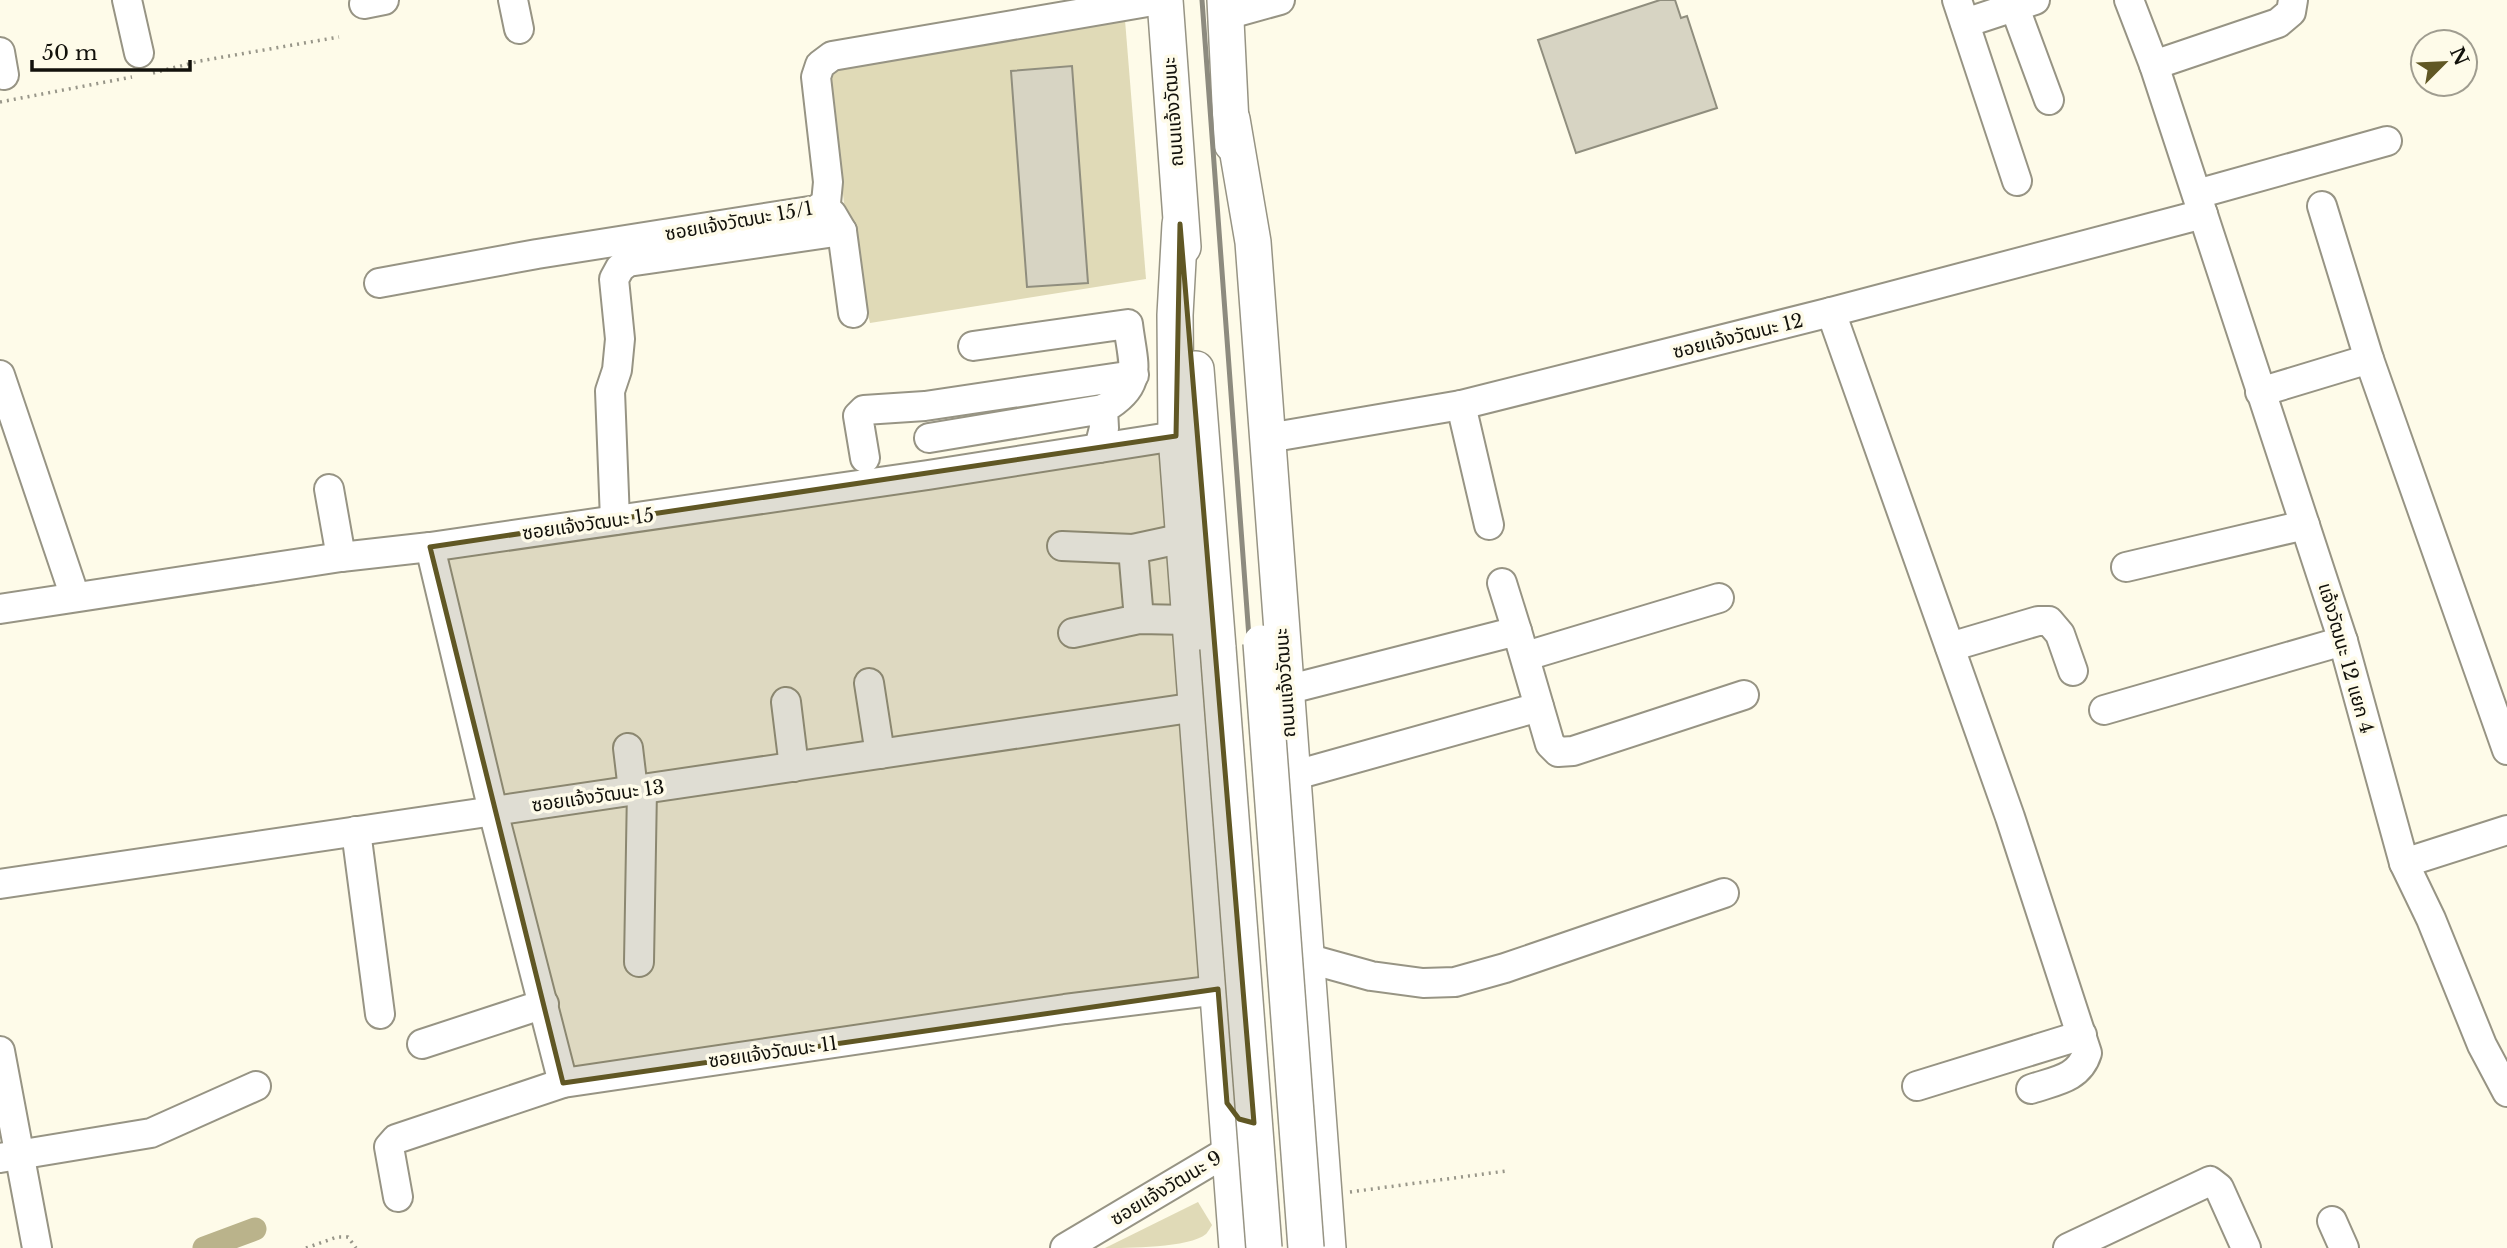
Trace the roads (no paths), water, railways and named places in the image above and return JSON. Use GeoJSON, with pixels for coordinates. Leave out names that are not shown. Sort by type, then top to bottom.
{"type":"FeatureCollection","features":[{"type":"Feature","properties":{"kind":"main road","name":"ถนนแจ้งวัฒนะ"},"geometry":{"type":"LineString","coordinates":[[1165,0],[1180,224],[1198,388],[1264,1248]]}},
{"type":"Feature","properties":{"kind":"main road","name":"ถนนแจ้งวัฒนะ"},"geometry":{"type":"LineString","coordinates":[[1225,7],[1232,119],[1233,247],[1261,643],[1315,1247]]}},
{"type":"Feature","properties":{"kind":"main road","name":"ถนนแจ้งวัฒนะ"},"geometry":{"type":"LineString","coordinates":[[1232,119],[1253,242],[1324,1196],[1315,1247]]}},
{"type":"Feature","properties":{"kind":"main road","name":"ถนนแจ้งวัฒนะ"},"geometry":{"type":"LineString","coordinates":[[1180,224],[1175,314],[1176,436],[1237,1248]]}},
{"type":"Feature","properties":{"kind":"main road"},"geometry":{"type":"LineString","coordinates":[[1227,1103],[1239,1119],[1254,1123],[1271,1123],[1286,1120],[1301,1112],[1316,1089]]}},
{"type":"Feature","properties":{"kind":"street"},"geometry":{"type":"LineString","coordinates":[[127,0],[140,68]]}},
{"type":"Feature","properties":{"kind":"street"},"geometry":{"type":"LineString","coordinates":[[513,0],[519,29]]}},
{"type":"Feature","properties":{"kind":"street","name":"ซอยแจ้งวัฒนะ 15/1"},"geometry":{"type":"LineString","coordinates":[[379,283],[537,254],[816,210],[826,203],[828,182],[816,77],[820,65],[832,56],[1159,0]]}},
{"type":"Feature","properties":{"kind":"street"},"geometry":{"type":"LineString","coordinates":[[1225,7],[1280,0]]}},
{"type":"Feature","properties":{"kind":"street","name":"แจ้งวัฒนะ 12 แยก 4"},"geometry":{"type":"LineString","coordinates":[[2129,0],[2154,65],[2343,641],[2404,863],[2431,919],[2482,1045],[2507,1093]]}},
{"type":"Feature","properties":{"kind":"street"},"geometry":{"type":"LineString","coordinates":[[2154,65],[2278,23],[2291,12],[2293,0]]}},
{"type":"Feature","properties":{"kind":"street"},"geometry":{"type":"LineString","coordinates":[[2017,181],[1961,12],[2020,3],[2049,100]]}},
{"type":"Feature","properties":{"kind":"street","name":"ซอยแจ้งวัฒนะ 12"},"geometry":{"type":"LineString","coordinates":[[1268,438],[1461,405],[1831,312],[2200,204],[2386,141]]}},
{"type":"Feature","properties":{"kind":"street"},"geometry":{"type":"LineString","coordinates":[[826,203],[842,231],[853,313]]}},
{"type":"Feature","properties":{"kind":"street"},"geometry":{"type":"LineString","coordinates":[[2322,206],[2369,359],[2507,750]]}},
{"type":"Feature","properties":{"kind":"street"},"geometry":{"type":"LineString","coordinates":[[615,520],[610,391],[617,370],[620,339],[614,279],[620,268],[628,262],[842,231]]}},
{"type":"Feature","properties":{"kind":"street"},"geometry":{"type":"LineString","coordinates":[[1831,312],[2010,817],[2087,1053],[2083,1066],[2069,1076],[2031,1089]]}},
{"type":"Feature","properties":{"kind":"street"},"geometry":{"type":"LineString","coordinates":[[929,438],[1103,409],[1121,398],[1135,375],[1128,324],[973,346]]}},
{"type":"Feature","properties":{"kind":"street"},"geometry":{"type":"LineString","coordinates":[[2260,393],[2369,359]]}},
{"type":"Feature","properties":{"kind":"street"},"geometry":{"type":"LineString","coordinates":[[0,375],[75,597]]}},
{"type":"Feature","properties":{"kind":"street"},"geometry":{"type":"LineString","coordinates":[[865,458],[858,416],[864,410],[925,406],[1135,375]]}},
{"type":"Feature","properties":{"kind":"street"},"geometry":{"type":"LineString","coordinates":[[1461,405],[1489,525]]}},
{"type":"Feature","properties":{"kind":"street"},"geometry":{"type":"LineString","coordinates":[[925,406],[929,438],[928,475]]}},
{"type":"Feature","properties":{"kind":"street"},"geometry":{"type":"LineString","coordinates":[[1099,448],[1104,428],[1103,409]]}},
{"type":"Feature","properties":{"kind":"street","name":"ซอยแจ้งวัฒนะ 15"},"geometry":{"type":"LineString","coordinates":[[0,609],[341,557],[430,547],[928,475],[1176,436]]}},
{"type":"Feature","properties":{"kind":"street"},"geometry":{"type":"LineString","coordinates":[[329,489],[341,557]]}},
{"type":"Feature","properties":{"kind":"street"},"geometry":{"type":"LineString","coordinates":[[2126,567],[2305,525]]}},
{"type":"Feature","properties":{"kind":"street"},"geometry":{"type":"LineString","coordinates":[[1062,546],[1133,549],[1184,538]]}},
{"type":"Feature","properties":{"kind":"street"},"geometry":{"type":"LineString","coordinates":[[430,547],[493,811],[564,1083]]}},
{"type":"Feature","properties":{"kind":"street"},"geometry":{"type":"LineString","coordinates":[[1133,549],[1139,619]]}},
{"type":"Feature","properties":{"kind":"street"},"geometry":{"type":"LineString","coordinates":[[1502,583],[1550,744],[1558,752],[1573,751],[1744,695]]}},
{"type":"Feature","properties":{"kind":"street"},"geometry":{"type":"LineString","coordinates":[[1286,690],[1521,644],[1719,598]]}},
{"type":"Feature","properties":{"kind":"street"},"geometry":{"type":"LineString","coordinates":[[1073,633],[1139,619],[1189,620]]}},
{"type":"Feature","properties":{"kind":"street"},"geometry":{"type":"LineString","coordinates":[[1950,647],[2038,621],[2049,621],[2060,634],[2073,671]]}},
{"type":"Feature","properties":{"kind":"street"},"geometry":{"type":"LineString","coordinates":[[2104,710],[2343,641]]}},
{"type":"Feature","properties":{"kind":"street"},"geometry":{"type":"LineString","coordinates":[[869,683],[880,754]]}},
{"type":"Feature","properties":{"kind":"street"},"geometry":{"type":"LineString","coordinates":[[786,702],[794,767]]}},
{"type":"Feature","properties":{"kind":"street","name":"ซอยแจ้งวัฒนะ 13"},"geometry":{"type":"LineString","coordinates":[[0,884],[1197,707]]}},
{"type":"Feature","properties":{"kind":"street"},"geometry":{"type":"LineString","coordinates":[[1292,776],[1539,707]]}},
{"type":"Feature","properties":{"kind":"street"},"geometry":{"type":"LineString","coordinates":[[628,748],[638,790],[639,962]]}},
{"type":"Feature","properties":{"kind":"street"},"geometry":{"type":"LineString","coordinates":[[2404,863],[2507,830]]}},
{"type":"Feature","properties":{"kind":"street"},"geometry":{"type":"LineString","coordinates":[[356,831],[380,1014]]}},
{"type":"Feature","properties":{"kind":"street"},"geometry":{"type":"LineString","coordinates":[[1306,958],[1371,976],[1423,983],[1455,982],[1505,968],[1724,893]]}},
{"type":"Feature","properties":{"kind":"street","name":"ซอยแจ้งวัฒนะ 11"},"geometry":{"type":"LineString","coordinates":[[398,1197],[389,1147],[397,1139],[564,1083],[1052,1011],[1218,990]]}},
{"type":"Feature","properties":{"kind":"street"},"geometry":{"type":"LineString","coordinates":[[422,1044],[544,1004]]}},
{"type":"Feature","properties":{"kind":"street"},"geometry":{"type":"LineString","coordinates":[[1917,1086],[2081,1035]]}},
{"type":"Feature","properties":{"kind":"street"},"geometry":{"type":"LineString","coordinates":[[0,1051],[10,1156],[37,1248]]}},
{"type":"Feature","properties":{"kind":"street"},"geometry":{"type":"LineString","coordinates":[[10,1156],[151,1133],[256,1086]]}},
{"type":"Feature","properties":{"kind":"street","name":"ซอยแจ้งวัฒนะ 9"},"geometry":{"type":"LineString","coordinates":[[1065,1248],[1230,1150]]}},
{"type":"Feature","properties":{"kind":"street"},"geometry":{"type":"LineString","coordinates":[[2068,1248],[2210,1181],[2219,1188],[2246,1248]]}},
{"type":"Feature","properties":{"kind":"street"},"geometry":{"type":"LineString","coordinates":[[2332,1221],[2344,1248]]}},
{"type":"Feature","properties":{"kind":"waterway"},"geometry":{"type":"LineString","coordinates":[[204,1248],[255,1229]]}},
{"type":"Feature","properties":{"kind":"railway"},"geometry":{"type":"LineString","coordinates":[[1202,0],[1294,1248]]}}]}
